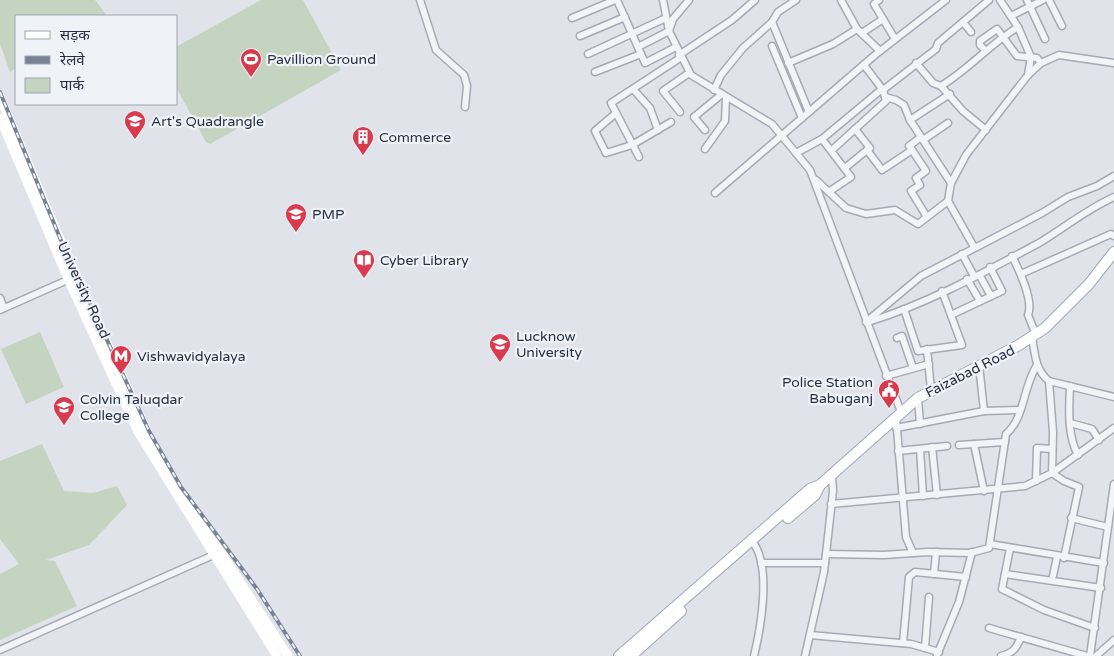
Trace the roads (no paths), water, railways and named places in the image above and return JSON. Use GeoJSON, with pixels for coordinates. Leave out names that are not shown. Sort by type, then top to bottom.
{"type":"FeatureCollection","features":[{"type":"Feature","properties":{"kind":"main road","name":"University Road"},"geometry":{"type":"LineString","coordinates":[[0,98],[59,237],[146,430],[218,553]]}},
{"type":"Feature","properties":{"kind":"main road","name":"University Road"},"geometry":{"type":"LineString","coordinates":[[0,118],[70,283],[138,432],[254,609],[288,656]]}},
{"type":"Feature","properties":{"kind":"main road","name":"Faizabad Road"},"geometry":{"type":"LineString","coordinates":[[631,656],[810,489],[820,485],[832,475],[918,398],[1034,336],[1060,315],[1114,252]]}},
{"type":"Feature","properties":{"kind":"main road","name":"Faizabad Road"},"geometry":{"type":"LineString","coordinates":[[619,656],[754,543]]}},
{"type":"Feature","properties":{"kind":"main road","name":"University Road"},"geometry":{"type":"LineString","coordinates":[[254,609],[277,656]]}},
{"type":"Feature","properties":{"kind":"street"},"geometry":{"type":"LineString","coordinates":[[420,0],[436,50],[451,61],[464,76],[467,86],[465,107]]}},
{"type":"Feature","properties":{"kind":"street"},"geometry":{"type":"LineString","coordinates":[[572,18],[616,0],[645,63],[676,47]]}},
{"type":"Feature","properties":{"kind":"street"},"geometry":{"type":"LineString","coordinates":[[663,0],[669,32],[689,73],[772,124],[815,179],[846,208],[866,214],[895,210],[918,224],[948,201]]}},
{"type":"Feature","properties":{"kind":"street"},"geometry":{"type":"LineString","coordinates":[[595,72],[640,50],[669,32],[673,19],[689,0]]}},
{"type":"Feature","properties":{"kind":"street"},"geometry":{"type":"LineString","coordinates":[[639,156],[611,103],[732,20],[754,0]]}},
{"type":"Feature","properties":{"kind":"street"},"geometry":{"type":"LineString","coordinates":[[714,90],[720,75],[743,48],[772,22],[778,12],[796,0]]}},
{"type":"Feature","properties":{"kind":"street"},"geometry":{"type":"LineString","coordinates":[[840,0],[859,31],[880,51]]}},
{"type":"Feature","properties":{"kind":"street"},"geometry":{"type":"LineString","coordinates":[[879,0],[874,4],[896,39]]}},
{"type":"Feature","properties":{"kind":"street"},"geometry":{"type":"LineString","coordinates":[[716,192],[880,51],[946,0]]}},
{"type":"Feature","properties":{"kind":"street"},"geometry":{"type":"LineString","coordinates":[[796,153],[822,139],[883,92],[916,63],[936,49],[938,43],[989,0]]}},
{"type":"Feature","properties":{"kind":"street"},"geometry":{"type":"LineString","coordinates":[[1000,0],[1018,27],[1031,57],[1028,75]]}},
{"type":"Feature","properties":{"kind":"street"},"geometry":{"type":"LineString","coordinates":[[1011,16],[1028,3],[1042,0]]}},
{"type":"Feature","properties":{"kind":"street"},"geometry":{"type":"LineString","coordinates":[[1049,0],[1062,26]]}},
{"type":"Feature","properties":{"kind":"street"},"geometry":{"type":"LineString","coordinates":[[1028,3],[1045,39]]}},
{"type":"Feature","properties":{"kind":"street"},"geometry":{"type":"LineString","coordinates":[[580,36],[625,17]]}},
{"type":"Feature","properties":{"kind":"street"},"geometry":{"type":"LineString","coordinates":[[588,54],[666,18]]}},
{"type":"Feature","properties":{"kind":"street"},"geometry":{"type":"LineString","coordinates":[[788,63],[833,44],[883,19]]}},
{"type":"Feature","properties":{"kind":"street"},"geometry":{"type":"LineString","coordinates":[[772,22],[809,112]]}},
{"type":"Feature","properties":{"kind":"street"},"geometry":{"type":"LineString","coordinates":[[963,22],[971,32]]}},
{"type":"Feature","properties":{"kind":"street"},"geometry":{"type":"LineString","coordinates":[[941,86],[961,74],[985,50],[1018,27]]}},
{"type":"Feature","properties":{"kind":"street"},"geometry":{"type":"LineString","coordinates":[[985,50],[980,45],[980,40],[997,29],[1017,56],[1037,58],[1041,62]]}},
{"type":"Feature","properties":{"kind":"street"},"geometry":{"type":"LineString","coordinates":[[772,46],[802,118]]}},
{"type":"Feature","properties":{"kind":"street"},"geometry":{"type":"LineString","coordinates":[[974,247],[948,201],[951,183],[966,155],[1028,75],[1041,62],[1059,55],[1114,63]]}},
{"type":"Feature","properties":{"kind":"street"},"geometry":{"type":"LineString","coordinates":[[916,63],[933,83],[941,86],[963,111],[986,130]]}},
{"type":"Feature","properties":{"kind":"street"},"geometry":{"type":"LineString","coordinates":[[832,150],[886,101],[883,92],[864,65]]}},
{"type":"Feature","properties":{"kind":"street"},"geometry":{"type":"LineString","coordinates":[[680,112],[663,91],[689,73]]}},
{"type":"Feature","properties":{"kind":"street"},"geometry":{"type":"LineString","coordinates":[[633,89],[650,108],[658,130]]}},
{"type":"Feature","properties":{"kind":"street"},"geometry":{"type":"LineString","coordinates":[[883,92],[904,105],[910,120],[951,183]]}},
{"type":"Feature","properties":{"kind":"street"},"geometry":{"type":"LineString","coordinates":[[910,120],[950,94]]}},
{"type":"Feature","properties":{"kind":"street"},"geometry":{"type":"LineString","coordinates":[[705,130],[694,117],[724,96]]}},
{"type":"Feature","properties":{"kind":"street"},"geometry":{"type":"LineString","coordinates":[[705,149],[725,121],[724,96]]}},
{"type":"Feature","properties":{"kind":"street"},"geometry":{"type":"LineString","coordinates":[[616,113],[595,132],[606,153],[632,144],[671,122]]}},
{"type":"Feature","properties":{"kind":"street"},"geometry":{"type":"LineString","coordinates":[[927,217],[911,191],[920,185],[916,178],[926,171],[909,146],[948,124]]}},
{"type":"Feature","properties":{"kind":"street"},"geometry":{"type":"LineString","coordinates":[[844,168],[870,148],[855,129]]}},
{"type":"Feature","properties":{"kind":"street"},"geometry":{"type":"LineString","coordinates":[[822,139],[851,177],[830,192]]}},
{"type":"Feature","properties":{"kind":"street"},"geometry":{"type":"LineString","coordinates":[[867,150],[882,170],[912,150]]}},
{"type":"Feature","properties":{"kind":"street"},"geometry":{"type":"LineString","coordinates":[[866,322],[921,276],[1068,197],[1097,186],[1114,176]]}},
{"type":"Feature","properties":{"kind":"street"},"geometry":{"type":"LineString","coordinates":[[815,179],[899,415],[896,428],[906,537],[913,553]]}},
{"type":"Feature","properties":{"kind":"street"},"geometry":{"type":"LineString","coordinates":[[866,322],[904,310],[971,278],[1114,197]]}},
{"type":"Feature","properties":{"kind":"street"},"geometry":{"type":"LineString","coordinates":[[1021,274],[1111,234],[1114,236]]}},
{"type":"Feature","properties":{"kind":"street"},"geometry":{"type":"LineString","coordinates":[[962,254],[980,301]]}},
{"type":"Feature","properties":{"kind":"street"},"geometry":{"type":"LineString","coordinates":[[1012,256],[1021,274],[1030,310],[1028,315],[1034,336],[1037,366],[1042,375],[1049,380],[1114,397]]}},
{"type":"Feature","properties":{"kind":"street"},"geometry":{"type":"LineString","coordinates":[[951,314],[1002,291],[990,267]]}},
{"type":"Feature","properties":{"kind":"street"},"geometry":{"type":"LineString","coordinates":[[981,278],[991,296]]}},
{"type":"Feature","properties":{"kind":"street"},"geometry":{"type":"LineString","coordinates":[[0,298],[2,309],[63,282]]}},
{"type":"Feature","properties":{"kind":"street"},"geometry":{"type":"LineString","coordinates":[[904,310],[918,351],[962,345],[942,291]]}},
{"type":"Feature","properties":{"kind":"street"},"geometry":{"type":"LineString","coordinates":[[912,332],[900,337],[913,368]]}},
{"type":"Feature","properties":{"kind":"street"},"geometry":{"type":"LineString","coordinates":[[927,350],[931,390]]}},
{"type":"Feature","properties":{"kind":"street"},"geometry":{"type":"LineString","coordinates":[[886,376],[928,364]]}},
{"type":"Feature","properties":{"kind":"street"},"geometry":{"type":"LineString","coordinates":[[979,365],[984,411]]}},
{"type":"Feature","properties":{"kind":"street"},"geometry":{"type":"LineString","coordinates":[[826,554],[884,556],[913,553],[972,552],[989,548],[1006,434],[1015,426],[1031,375],[1037,366]]}},
{"type":"Feature","properties":{"kind":"street"},"geometry":{"type":"LineString","coordinates":[[1049,380],[1052,473]]}},
{"type":"Feature","properties":{"kind":"street"},"geometry":{"type":"LineString","coordinates":[[1070,386],[1072,444],[1078,455]]}},
{"type":"Feature","properties":{"kind":"street"},"geometry":{"type":"LineString","coordinates":[[918,398],[920,424]]}},
{"type":"Feature","properties":{"kind":"street"},"geometry":{"type":"LineString","coordinates":[[896,428],[984,411],[1020,410]]}},
{"type":"Feature","properties":{"kind":"street"},"geometry":{"type":"LineString","coordinates":[[1070,423],[1092,429],[1098,440]]}},
{"type":"Feature","properties":{"kind":"street"},"geometry":{"type":"LineString","coordinates":[[831,504],[1025,486],[1052,473],[1114,428]]}},
{"type":"Feature","properties":{"kind":"street"},"geometry":{"type":"LineString","coordinates":[[959,446],[1005,442]]}},
{"type":"Feature","properties":{"kind":"street"},"geometry":{"type":"LineString","coordinates":[[974,444],[984,491]]}},
{"type":"Feature","properties":{"kind":"street"},"geometry":{"type":"LineString","coordinates":[[898,451],[947,446]]}},
{"type":"Feature","properties":{"kind":"street"},"geometry":{"type":"LineString","coordinates":[[932,447],[937,495]]}},
{"type":"Feature","properties":{"kind":"street"},"geometry":{"type":"LineString","coordinates":[[1036,481],[1037,448],[1052,448]]}},
{"type":"Feature","properties":{"kind":"street"},"geometry":{"type":"LineString","coordinates":[[920,449],[923,496]]}},
{"type":"Feature","properties":{"kind":"street"},"geometry":{"type":"LineString","coordinates":[[1052,473],[1078,487],[1061,557],[1053,576]]}},
{"type":"Feature","properties":{"kind":"street"},"geometry":{"type":"LineString","coordinates":[[805,656],[825,563],[832,475]]}},
{"type":"Feature","properties":{"kind":"street"},"geometry":{"type":"LineString","coordinates":[[989,628],[1089,656],[1101,588],[1114,484]]}},
{"type":"Feature","properties":{"kind":"street"},"geometry":{"type":"LineString","coordinates":[[1071,518],[1108,526]]}},
{"type":"Feature","properties":{"kind":"street"},"geometry":{"type":"LineString","coordinates":[[754,543],[760,552],[761,563],[761,624],[754,656]]}},
{"type":"Feature","properties":{"kind":"street"},"geometry":{"type":"LineString","coordinates":[[990,544],[1104,563]]}},
{"type":"Feature","properties":{"kind":"street"},"geometry":{"type":"LineString","coordinates":[[1010,548],[1002,589],[1044,610],[1095,628]]}},
{"type":"Feature","properties":{"kind":"street"},"geometry":{"type":"LineString","coordinates":[[934,574],[936,552]]}},
{"type":"Feature","properties":{"kind":"street"},"geometry":{"type":"LineString","coordinates":[[810,635],[903,643],[925,648],[938,654],[959,602],[972,552]]}},
{"type":"Feature","properties":{"kind":"street"},"geometry":{"type":"LineString","coordinates":[[0,650],[218,553]]}},
{"type":"Feature","properties":{"kind":"street"},"geometry":{"type":"LineString","coordinates":[[761,563],[825,563]]}},
{"type":"Feature","properties":{"kind":"street"},"geometry":{"type":"LineString","coordinates":[[903,643],[909,577],[915,572],[966,577]]}},
{"type":"Feature","properties":{"kind":"street"},"geometry":{"type":"LineString","coordinates":[[1005,574],[1101,588]]}},
{"type":"Feature","properties":{"kind":"street"},"geometry":{"type":"LineString","coordinates":[[925,648],[929,597]]}},
{"type":"Feature","properties":{"kind":"street"},"geometry":{"type":"LineString","coordinates":[[1001,656],[1010,654],[1016,649],[1021,637]]}},
{"type":"Feature","properties":{"kind":"street"},"geometry":{"type":"LineString","coordinates":[[1096,656],[1114,640]]}},
{"type":"Feature","properties":{"kind":"railway"},"geometry":{"type":"LineString","coordinates":[[0,92],[60,238],[149,431],[181,487],[257,589],[300,656]]}},
{"type":"Feature","properties":{"kind":"place","name":"Pavillion Ground"},"geometry":{"type":"Point","coordinates":[251,78]}},
{"type":"Feature","properties":{"kind":"place","name":"Art's Quadrangle"},"geometry":{"type":"Point","coordinates":[135,140]}},
{"type":"Feature","properties":{"kind":"place","name":"Commerce"},"geometry":{"type":"Point","coordinates":[363,156]}},
{"type":"Feature","properties":{"kind":"place","name":"PMP"},"geometry":{"type":"Point","coordinates":[296,233]}},
{"type":"Feature","properties":{"kind":"place","name":"Cyber Library"},"geometry":{"type":"Point","coordinates":[364,279]}},
{"type":"Feature","properties":{"kind":"place","name":"Lucknow University"},"geometry":{"type":"Point","coordinates":[500,363]}},
{"type":"Feature","properties":{"kind":"place","name":"Vishwavidyalaya"},"geometry":{"type":"Point","coordinates":[121,375]}},
{"type":"Feature","properties":{"kind":"place","name":"Police Station Babuganj"},"geometry":{"type":"Point","coordinates":[889,409]}},
{"type":"Feature","properties":{"kind":"place","name":"Colvin Taluqdar College"},"geometry":{"type":"Point","coordinates":[64,426]}}]}
